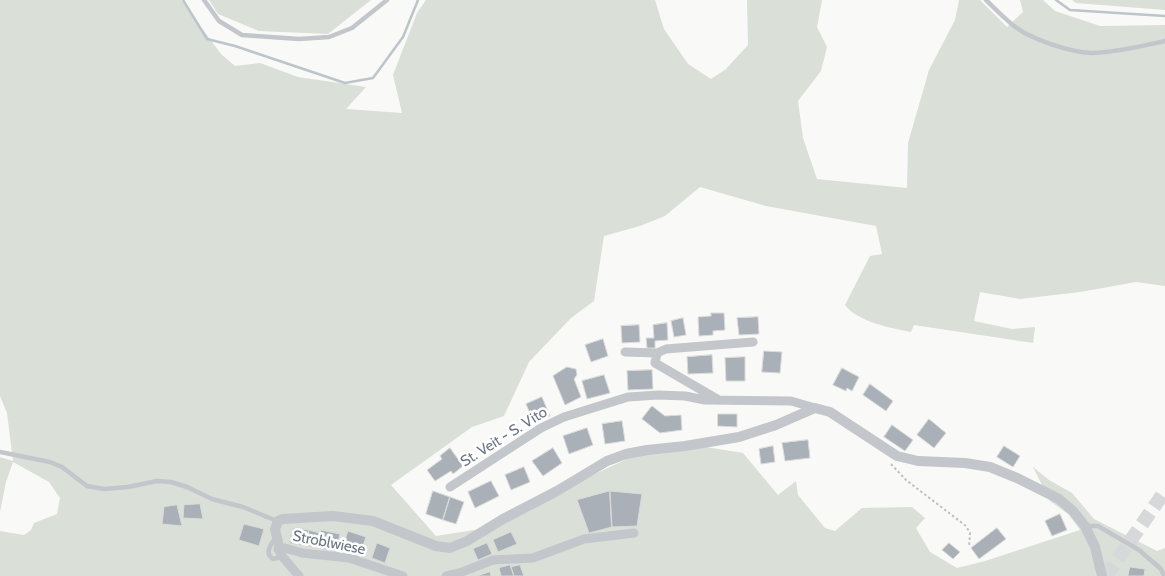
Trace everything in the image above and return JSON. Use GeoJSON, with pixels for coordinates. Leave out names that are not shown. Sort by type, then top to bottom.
{"type":"FeatureCollection","features":[{"type":"Feature","properties":{"kind":"street"},"geometry":{"type":"LineString","coordinates":[[624,352],[657,353],[666,349],[753,342]]}},
{"type":"Feature","properties":{"kind":"street","name":"St. Veit - S. Vito"},"geometry":{"type":"LineString","coordinates":[[657,353],[655,363],[721,400]]}},
{"type":"Feature","properties":{"kind":"street","name":"St. Veit - S. Vito"},"geometry":{"type":"LineString","coordinates":[[450,487],[541,428],[564,417],[628,397],[658,395],[685,396],[704,400],[791,401],[815,408]]}},
{"type":"Feature","properties":{"kind":"street"},"geometry":{"type":"LineString","coordinates":[[279,552],[275,528],[278,521],[283,519],[333,516],[385,524],[436,546],[450,548],[467,541],[607,461],[640,452],[739,437],[815,408],[830,412],[897,456],[918,461],[964,463],[990,467],[1018,478],[1059,499],[1073,511],[1085,526],[1095,548],[1102,576]]}},
{"type":"Feature","properties":{"kind":"street"},"geometry":{"type":"LineString","coordinates":[[446,576],[493,560],[533,558],[584,540],[634,533]]}},
{"type":"Feature","properties":{"kind":"street","name":"Stroblwiese"},"geometry":{"type":"LineString","coordinates":[[298,576],[279,552],[285,548],[302,553],[348,558],[403,576]]}},
{"type":"Feature","properties":{"kind":"lane"},"geometry":{"type":"LineString","coordinates":[[204,0],[219,21],[242,34],[299,39],[329,37],[352,28],[387,0]]}},
{"type":"Feature","properties":{"kind":"lane"},"geometry":{"type":"LineString","coordinates":[[986,0],[1015,27],[1043,42],[1069,48],[1092,53],[1165,41]]}},
{"type":"Feature","properties":{"kind":"lane"},"geometry":{"type":"LineString","coordinates":[[0,452],[50,462],[62,467],[87,486],[104,489],[128,487],[157,481],[171,482],[200,492],[212,499],[242,507],[278,521]]}},
{"type":"Feature","properties":{"kind":"lane"},"geometry":{"type":"LineString","coordinates":[[1085,526],[1098,526],[1139,550],[1161,569],[1164,576]]}},
{"type":"Feature","properties":{"kind":"path"},"geometry":{"type":"LineString","coordinates":[[885,448],[885,455],[891,465],[906,480],[966,526],[970,533],[969,548]]}},
{"type":"Feature","properties":{"kind":"shaded area"},"geometry":{"type":"Polygon","coordinates":[[[0,0],[181,0],[221,54],[235,66],[260,63],[298,77],[366,87],[346,109],[402,113],[393,75],[417,13],[426,0],[655,0],[664,29],[688,64],[711,79],[726,69],[748,45],[747,0],[822,0],[817,27],[827,47],[821,71],[798,101],[803,138],[817,179],[907,188],[908,143],[929,70],[955,20],[959,0],[980,0],[1007,27],[1023,12],[1020,0],[1043,0],[1055,11],[1100,26],[1165,25],[1165,286],[1136,282],[1080,292],[1020,299],[980,292],[974,321],[1012,329],[1035,327],[1033,343],[914,325],[911,332],[866,320],[845,305],[870,256],[882,254],[876,226],[766,206],[700,187],[665,216],[640,226],[604,236],[594,301],[571,318],[529,362],[504,416],[472,427],[391,485],[436,536],[487,528],[551,494],[647,450],[706,447],[743,453],[778,495],[796,481],[798,495],[825,528],[835,531],[862,508],[912,507],[925,518],[916,528],[930,552],[957,568],[985,561],[1080,530],[1068,514],[1050,501],[1033,467],[1049,480],[1072,493],[1094,519],[1157,551],[1165,548],[1165,576],[0,576],[0,531],[24,535],[31,530],[34,523],[57,514],[60,498],[49,482],[13,462],[6,482],[0,512],[0,457],[13,461],[7,413],[0,396],[0,0]]]}},
{"type":"Feature","properties":{"kind":"shaded area"},"geometry":{"type":"Polygon","coordinates":[[[209,0],[371,0],[328,34],[259,31],[218,14],[209,0]]]}},
{"type":"Feature","properties":{"kind":"shaded area"},"geometry":{"type":"Polygon","coordinates":[[[1072,0],[1165,0],[1165,10],[1076,3],[1072,0]]]}},
{"type":"Feature","properties":{"kind":"building"},"geometry":{"type":"Polygon","coordinates":[[[711,313],[724,313],[725,330],[713,331],[713,335],[699,336],[698,317],[711,316],[711,313]]]}},
{"type":"Feature","properties":{"kind":"building"},"geometry":{"type":"Polygon","coordinates":[[[758,317],[759,334],[739,335],[737,318],[758,317]]]}},
{"type":"Feature","properties":{"kind":"building"},"geometry":{"type":"Polygon","coordinates":[[[683,318],[686,335],[674,337],[671,321],[683,318]]]}},
{"type":"Feature","properties":{"kind":"building"},"geometry":{"type":"Polygon","coordinates":[[[667,323],[668,340],[655,341],[655,348],[647,348],[646,338],[654,338],[653,325],[667,323]]]}},
{"type":"Feature","properties":{"kind":"building"},"geometry":{"type":"Polygon","coordinates":[[[639,325],[640,342],[622,343],[621,326],[639,325]]]}},
{"type":"Feature","properties":{"kind":"building"},"geometry":{"type":"Polygon","coordinates":[[[603,339],[608,356],[591,362],[585,345],[603,339]]]}},
{"type":"Feature","properties":{"kind":"building"},"geometry":{"type":"Polygon","coordinates":[[[764,351],[782,352],[780,373],[762,372],[764,351]]]}},
{"type":"Feature","properties":{"kind":"building"},"geometry":{"type":"Polygon","coordinates":[[[712,355],[713,373],[688,374],[687,357],[712,355]]]}},
{"type":"Feature","properties":{"kind":"building"},"geometry":{"type":"Polygon","coordinates":[[[745,357],[745,381],[726,381],[725,358],[745,357]]]}},
{"type":"Feature","properties":{"kind":"building"},"geometry":{"type":"Polygon","coordinates":[[[567,367],[576,369],[577,375],[574,379],[581,397],[565,405],[553,376],[567,367]]]}},
{"type":"Feature","properties":{"kind":"building"},"geometry":{"type":"Polygon","coordinates":[[[842,368],[859,377],[852,391],[847,388],[846,391],[833,385],[842,368]]]}},
{"type":"Feature","properties":{"kind":"building"},"geometry":{"type":"Polygon","coordinates":[[[652,370],[653,389],[628,390],[627,371],[652,370]]]}},
{"type":"Feature","properties":{"kind":"building"},"geometry":{"type":"Polygon","coordinates":[[[604,375],[610,393],[587,399],[582,381],[604,375]]]}},
{"type":"Feature","properties":{"kind":"building"},"geometry":{"type":"Polygon","coordinates":[[[870,384],[893,401],[886,411],[863,395],[870,384]]]}},
{"type":"Feature","properties":{"kind":"building"},"geometry":{"type":"Polygon","coordinates":[[[542,397],[550,416],[534,423],[526,404],[542,397]]]}},
{"type":"Feature","properties":{"kind":"building"},"geometry":{"type":"Polygon","coordinates":[[[652,406],[665,416],[681,415],[682,430],[660,433],[642,419],[652,406]]]}},
{"type":"Feature","properties":{"kind":"building"},"geometry":{"type":"Polygon","coordinates":[[[718,414],[737,414],[737,427],[718,426],[718,414]]]}},
{"type":"Feature","properties":{"kind":"building"},"geometry":{"type":"Polygon","coordinates":[[[929,419],[946,433],[934,448],[917,435],[929,419]]]}},
{"type":"Feature","properties":{"kind":"building"},"geometry":{"type":"Polygon","coordinates":[[[622,421],[625,441],[605,444],[602,424],[622,421]]]}},
{"type":"Feature","properties":{"kind":"building"},"geometry":{"type":"Polygon","coordinates":[[[892,425],[913,440],[905,451],[884,437],[892,425]]]}},
{"type":"Feature","properties":{"kind":"building"},"geometry":{"type":"Polygon","coordinates":[[[587,428],[593,445],[569,454],[563,436],[587,428]]]}},
{"type":"Feature","properties":{"kind":"building"},"geometry":{"type":"Polygon","coordinates":[[[808,440],[810,458],[785,461],[782,443],[808,440]]]}},
{"type":"Feature","properties":{"kind":"building"},"geometry":{"type":"Polygon","coordinates":[[[773,446],[775,462],[761,464],[759,449],[773,446]]]}},
{"type":"Feature","properties":{"kind":"building"},"geometry":{"type":"Polygon","coordinates":[[[1004,446],[1020,456],[1013,467],[997,457],[1004,446]]]}},
{"type":"Feature","properties":{"kind":"building"},"geometry":{"type":"Polygon","coordinates":[[[450,448],[463,466],[453,474],[451,471],[435,481],[427,470],[442,459],[440,456],[450,448]]]}},
{"type":"Feature","properties":{"kind":"building"},"geometry":{"type":"Polygon","coordinates":[[[553,448],[562,463],[543,476],[532,461],[553,448]]]}},
{"type":"Feature","properties":{"kind":"building"},"geometry":{"type":"Polygon","coordinates":[[[524,467],[530,482],[511,490],[505,475],[524,467]]]}},
{"type":"Feature","properties":{"kind":"building"},"geometry":{"type":"Polygon","coordinates":[[[491,481],[499,496],[475,508],[468,492],[491,481]]]}},
{"type":"Feature","properties":{"kind":"building"},"geometry":{"type":"Polygon","coordinates":[[[433,491],[450,497],[443,520],[426,514],[433,491]]]}},
{"type":"Feature","properties":{"kind":"building"},"geometry":{"type":"Polygon","coordinates":[[[610,491],[612,527],[589,533],[577,500],[610,491]]]}},
{"type":"Feature","properties":{"kind":"building"},"geometry":{"type":"Polygon","coordinates":[[[610,491],[642,494],[637,526],[612,527],[610,491]]]}},
{"type":"Feature","properties":{"kind":"building"},"geometry":{"type":"Polygon","coordinates":[[[450,497],[464,502],[456,524],[443,520],[450,497]]]}},
{"type":"Feature","properties":{"kind":"building"},"geometry":{"type":"Polygon","coordinates":[[[200,504],[203,519],[183,518],[184,505],[200,504]]]}},
{"type":"Feature","properties":{"kind":"building"},"geometry":{"type":"Polygon","coordinates":[[[177,505],[182,526],[162,524],[164,507],[177,505]]]}},
{"type":"Feature","properties":{"kind":"building"},"geometry":{"type":"Polygon","coordinates":[[[1060,514],[1067,530],[1052,536],[1045,521],[1060,514]]]}},
{"type":"Feature","properties":{"kind":"building"},"geometry":{"type":"Polygon","coordinates":[[[244,524],[264,529],[259,546],[239,540],[244,524]]]}},
{"type":"Feature","properties":{"kind":"building"},"geometry":{"type":"Polygon","coordinates":[[[293,528],[309,530],[306,546],[290,543],[293,528]]]}},
{"type":"Feature","properties":{"kind":"building"},"geometry":{"type":"Polygon","coordinates":[[[997,528],[1006,539],[979,559],[971,548],[997,528]]]}},
{"type":"Feature","properties":{"kind":"building"},"geometry":{"type":"Polygon","coordinates":[[[309,530],[320,533],[317,548],[306,546],[309,530]]]}},
{"type":"Feature","properties":{"kind":"building"},"geometry":{"type":"Polygon","coordinates":[[[321,530],[340,534],[336,552],[317,548],[321,530]]]}},
{"type":"Feature","properties":{"kind":"building"},"geometry":{"type":"Polygon","coordinates":[[[348,531],[366,537],[360,554],[343,548],[348,531]]]}},
{"type":"Feature","properties":{"kind":"building"},"geometry":{"type":"Polygon","coordinates":[[[511,532],[517,544],[498,552],[493,540],[511,532]]]}},
{"type":"Feature","properties":{"kind":"building"},"geometry":{"type":"Polygon","coordinates":[[[377,543],[390,548],[385,563],[372,558],[377,543]]]}},
{"type":"Feature","properties":{"kind":"building"},"geometry":{"type":"Polygon","coordinates":[[[487,543],[492,554],[478,560],[473,549],[487,543]]]}},
{"type":"Feature","properties":{"kind":"building"},"geometry":{"type":"Polygon","coordinates":[[[949,543],[960,552],[953,559],[942,550],[949,543]]]}},
{"type":"Feature","properties":{"kind":"building"},"geometry":{"type":"Polygon","coordinates":[[[510,565],[514,576],[501,576],[499,568],[510,565]]]}},
{"type":"Feature","properties":{"kind":"building"},"geometry":{"type":"Polygon","coordinates":[[[520,565],[524,576],[514,576],[511,567],[520,565]]]}},
{"type":"Feature","properties":{"kind":"building"},"geometry":{"type":"Polygon","coordinates":[[[1130,567],[1145,569],[1144,576],[1128,576],[1130,567]]]}},
{"type":"Feature","properties":{"kind":"building"},"geometry":{"type":"Polygon","coordinates":[[[490,572],[491,576],[477,576],[490,572]]]}},
{"type":"Feature","properties":{"kind":"waterway"},"geometry":{"type":"LineString","coordinates":[[183,0],[207,39],[235,46],[345,83],[373,78],[403,37],[418,0]]}},
{"type":"Feature","properties":{"kind":"waterway"},"geometry":{"type":"LineString","coordinates":[[1056,0],[1070,10],[1165,16]]}},
{"type":"Feature","properties":{"kind":"tunnel"},"geometry":{"type":"LineString","coordinates":[[1106,576],[1165,491]]}}]}
